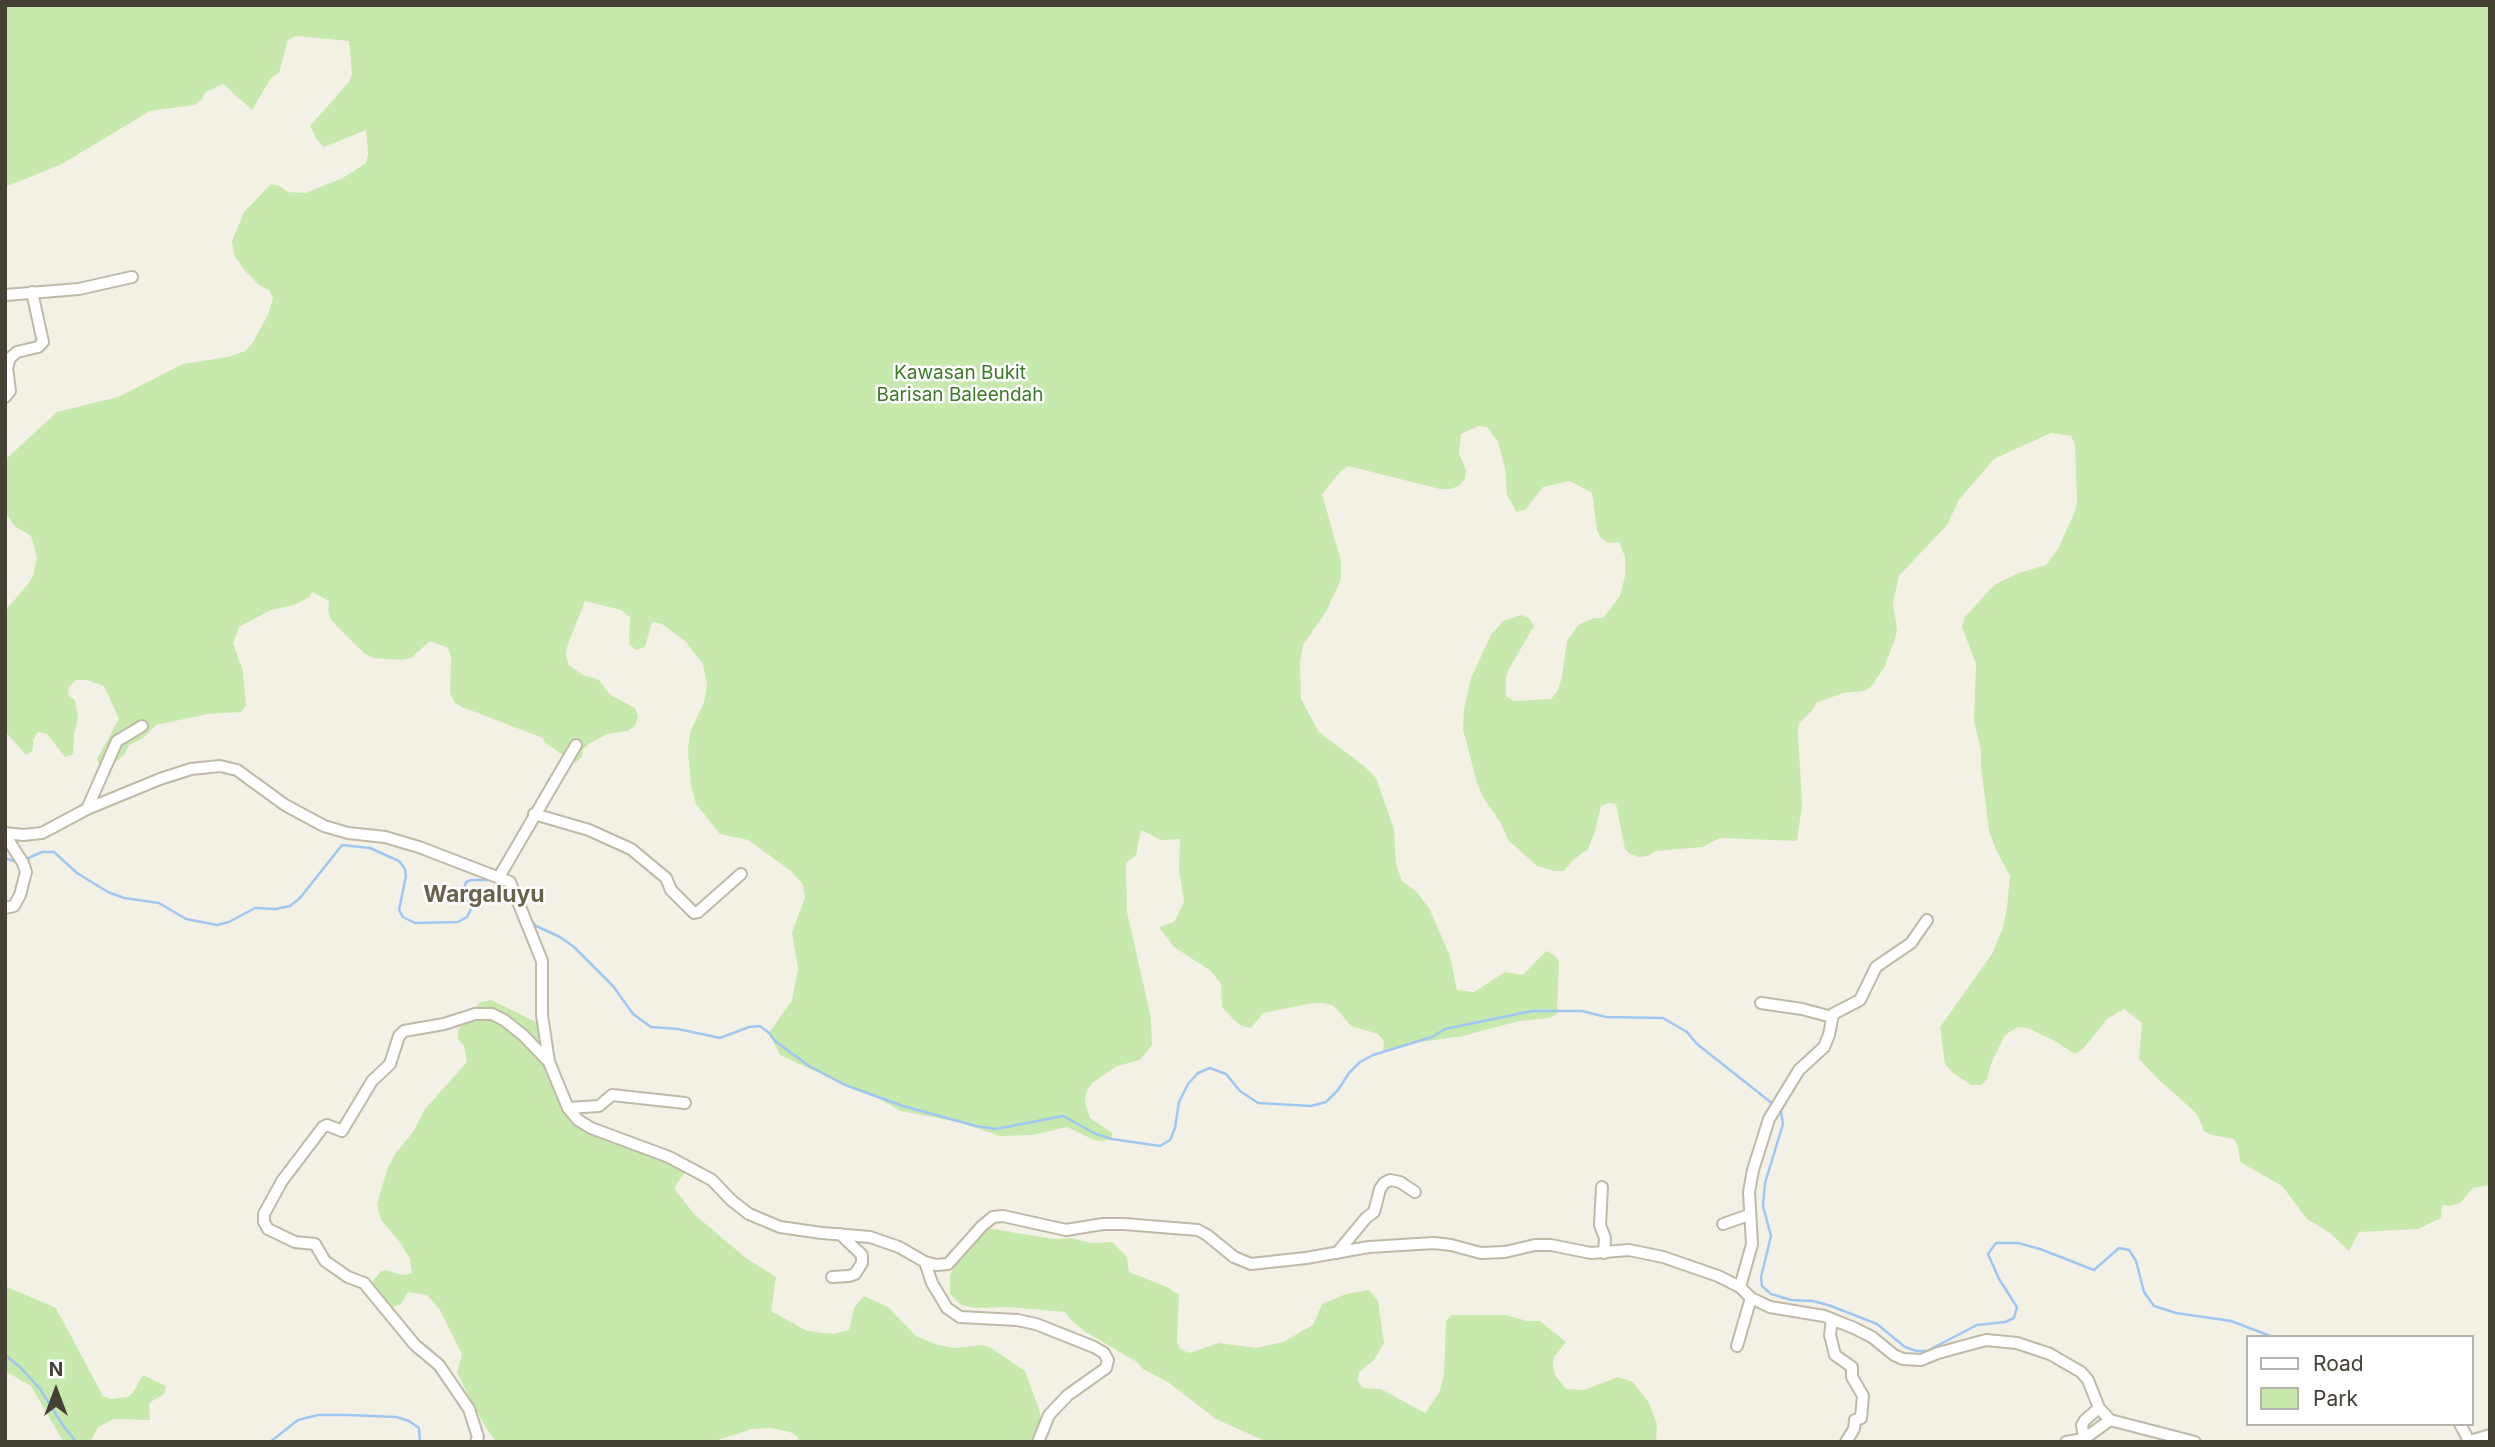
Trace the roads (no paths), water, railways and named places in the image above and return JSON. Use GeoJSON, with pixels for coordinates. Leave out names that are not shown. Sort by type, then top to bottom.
{"type":"FeatureCollection","features":[{"type":"Feature","properties":{"kind":"street"},"geometry":{"type":"LineString","coordinates":[[5,295],[79,289],[132,277]]}},
{"type":"Feature","properties":{"kind":"street"},"geometry":{"type":"LineString","coordinates":[[5,397],[10,391],[7,368],[10,358],[17,352],[38,347],[43,342],[32,292]]}},
{"type":"Feature","properties":{"kind":"street"},"geometry":{"type":"LineString","coordinates":[[87,809],[117,741],[142,726]]}},
{"type":"Feature","properties":{"kind":"street"},"geometry":{"type":"LineString","coordinates":[[499,877],[576,745]]}},
{"type":"Feature","properties":{"kind":"street"},"geometry":{"type":"LineString","coordinates":[[5,834],[42,833],[87,809],[191,769],[220,766],[237,770],[285,805],[324,826],[419,847],[510,882],[542,961],[542,1015],[549,1062],[568,1108],[592,1128],[669,1157],[712,1180],[749,1214],[780,1227],[870,1237],[899,1247],[925,1262],[936,1265],[948,1264],[982,1226],[993,1217],[1003,1216],[1073,1230],[1103,1224],[1198,1230],[1234,1257],[1251,1264],[1369,1247],[1434,1242],[1481,1253],[1505,1252],[1535,1245],[1604,1253],[1629,1250],[1662,1257],[1718,1276],[1770,1307],[1832,1319],[1872,1337],[1894,1355],[1912,1360],[1921,1360],[1986,1340],[2017,1343],[2050,1354],[2081,1372],[2088,1380],[2099,1408],[2110,1420],[2196,1442]]}},
{"type":"Feature","properties":{"kind":"street"},"geometry":{"type":"LineString","coordinates":[[534,814],[590,830],[631,849],[667,880],[671,890],[694,913],[741,874]]}},
{"type":"Feature","properties":{"kind":"street"},"geometry":{"type":"LineString","coordinates":[[5,834],[26,872],[14,906],[5,908]]}},
{"type":"Feature","properties":{"kind":"street"},"geometry":{"type":"LineString","coordinates":[[1740,1287],[1752,1244],[1749,1192],[1753,1170],[1771,1115],[1799,1070],[1824,1047],[1835,1013],[1860,1000],[1876,967],[1911,943],[1927,920]]}},
{"type":"Feature","properties":{"kind":"street"},"geometry":{"type":"LineString","coordinates":[[1761,1003],[1832,1017]]}},
{"type":"Feature","properties":{"kind":"street"},"geometry":{"type":"LineString","coordinates":[[476,1442],[477,1434],[469,1409],[439,1365],[417,1347],[363,1283],[348,1277],[325,1261],[315,1244],[295,1242],[268,1228],[264,1222],[264,1214],[280,1183],[323,1126],[342,1131],[372,1081],[390,1064],[399,1036],[404,1031],[444,1024],[475,1014],[492,1014],[523,1035],[549,1062]]}},
{"type":"Feature","properties":{"kind":"street"},"geometry":{"type":"LineString","coordinates":[[568,1108],[599,1106],[612,1095],[685,1103]]}},
{"type":"Feature","properties":{"kind":"street"},"geometry":{"type":"LineString","coordinates":[[1337,1253],[1374,1212],[1384,1184],[1390,1180],[1400,1182],[1415,1192]]}},
{"type":"Feature","properties":{"kind":"street"},"geometry":{"type":"LineString","coordinates":[[1602,1187],[1600,1226],[1605,1238],[1604,1253]]}},
{"type":"Feature","properties":{"kind":"street"},"geometry":{"type":"LineString","coordinates":[[1723,1224],[1749,1214]]}},
{"type":"Feature","properties":{"kind":"street"},"geometry":{"type":"LineString","coordinates":[[832,1277],[855,1274],[862,1263],[862,1255],[840,1234]]}},
{"type":"Feature","properties":{"kind":"street"},"geometry":{"type":"LineString","coordinates":[[925,1262],[932,1283],[947,1308],[960,1317],[1017,1320],[1036,1324],[1104,1353],[1108,1360],[1106,1368],[1068,1395],[1049,1415],[1038,1442]]}},
{"type":"Feature","properties":{"kind":"street"},"geometry":{"type":"LineString","coordinates":[[1737,1346],[1751,1298]]}},
{"type":"Feature","properties":{"kind":"street"},"geometry":{"type":"LineString","coordinates":[[1832,1319],[1830,1335],[1835,1355],[1852,1367],[1852,1377],[1863,1396],[1861,1418],[1855,1420],[1854,1429],[1846,1442]]}},
{"type":"Feature","properties":{"kind":"street"},"geometry":{"type":"LineString","coordinates":[[2084,1439],[2082,1426],[2099,1408]]}},
{"type":"Feature","properties":{"kind":"street"},"geometry":{"type":"LineString","coordinates":[[2066,1442],[2084,1439],[2110,1420]]}},
{"type":"Feature","properties":{"kind":"street"},"geometry":{"type":"LineString","coordinates":[[2468,1441],[2490,1435]]}},
{"type":"Feature","properties":{"kind":"waterway"},"geometry":{"type":"LineString","coordinates":[[26,859],[42,852],[54,852],[77,873],[108,892],[124,898],[159,903],[186,919],[217,925],[229,922],[255,908],[276,909],[290,906],[300,898],[342,845],[370,848],[399,861],[406,876],[399,910],[403,917],[415,923],[458,922],[467,917],[471,909],[464,889],[466,882],[490,880]]}},
{"type":"Feature","properties":{"kind":"waterway"},"geometry":{"type":"LineString","coordinates":[[5,858],[17,862]]}},
{"type":"Feature","properties":{"kind":"waterway"},"geometry":{"type":"LineString","coordinates":[[531,920],[536,926],[574,947],[613,986],[633,1014],[651,1027],[678,1029],[720,1038],[749,1027],[760,1026],[775,1041],[809,1066],[845,1085],[903,1106],[996,1129],[1063,1116],[1096,1134],[1112,1139],[1160,1146],[1170,1140],[1179,1102],[1188,1084],[1198,1073],[1210,1068],[1226,1074],[1240,1091],[1258,1103],[1311,1106],[1326,1102],[1349,1073],[1360,1062],[1373,1055],[1432,1037],[1445,1029],[1532,1011],[1582,1011],[1606,1017],[1663,1018],[1687,1032],[1697,1044],[1773,1104]]}},
{"type":"Feature","properties":{"kind":"waterway"},"geometry":{"type":"LineString","coordinates":[[1778,1108],[1783,1124],[1765,1183],[1763,1206],[1771,1236],[1761,1277],[1762,1286],[1771,1294],[1831,1306],[1877,1324],[1905,1347],[1927,1351],[1977,1325],[2005,1322],[2014,1318],[2017,1307],[1999,1279],[1988,1254],[1996,1243],[2018,1243],[2040,1249],[2094,1270],[2119,1248],[2129,1250],[2136,1261],[2144,1292],[2154,1306],[2176,1313],[2231,1321],[2268,1335]]}},
{"type":"Feature","properties":{"kind":"waterway"},"geometry":{"type":"LineString","coordinates":[[5,1355],[40,1389],[76,1442]]}},
{"type":"Feature","properties":{"kind":"waterway"},"geometry":{"type":"LineString","coordinates":[[270,1442],[298,1420],[318,1415],[396,1417],[419,1428],[420,1442]]}},
{"type":"Feature","properties":{"kind":"district","name":"Wargaluyu"},"geometry":{"type":"Point","coordinates":[484,895]}},
{"type":"Feature","properties":{"kind":"park label","name":"Kawasan Bukit Barisan Baleendah"},"geometry":{"type":"Point","coordinates":[960,384]}}]}
